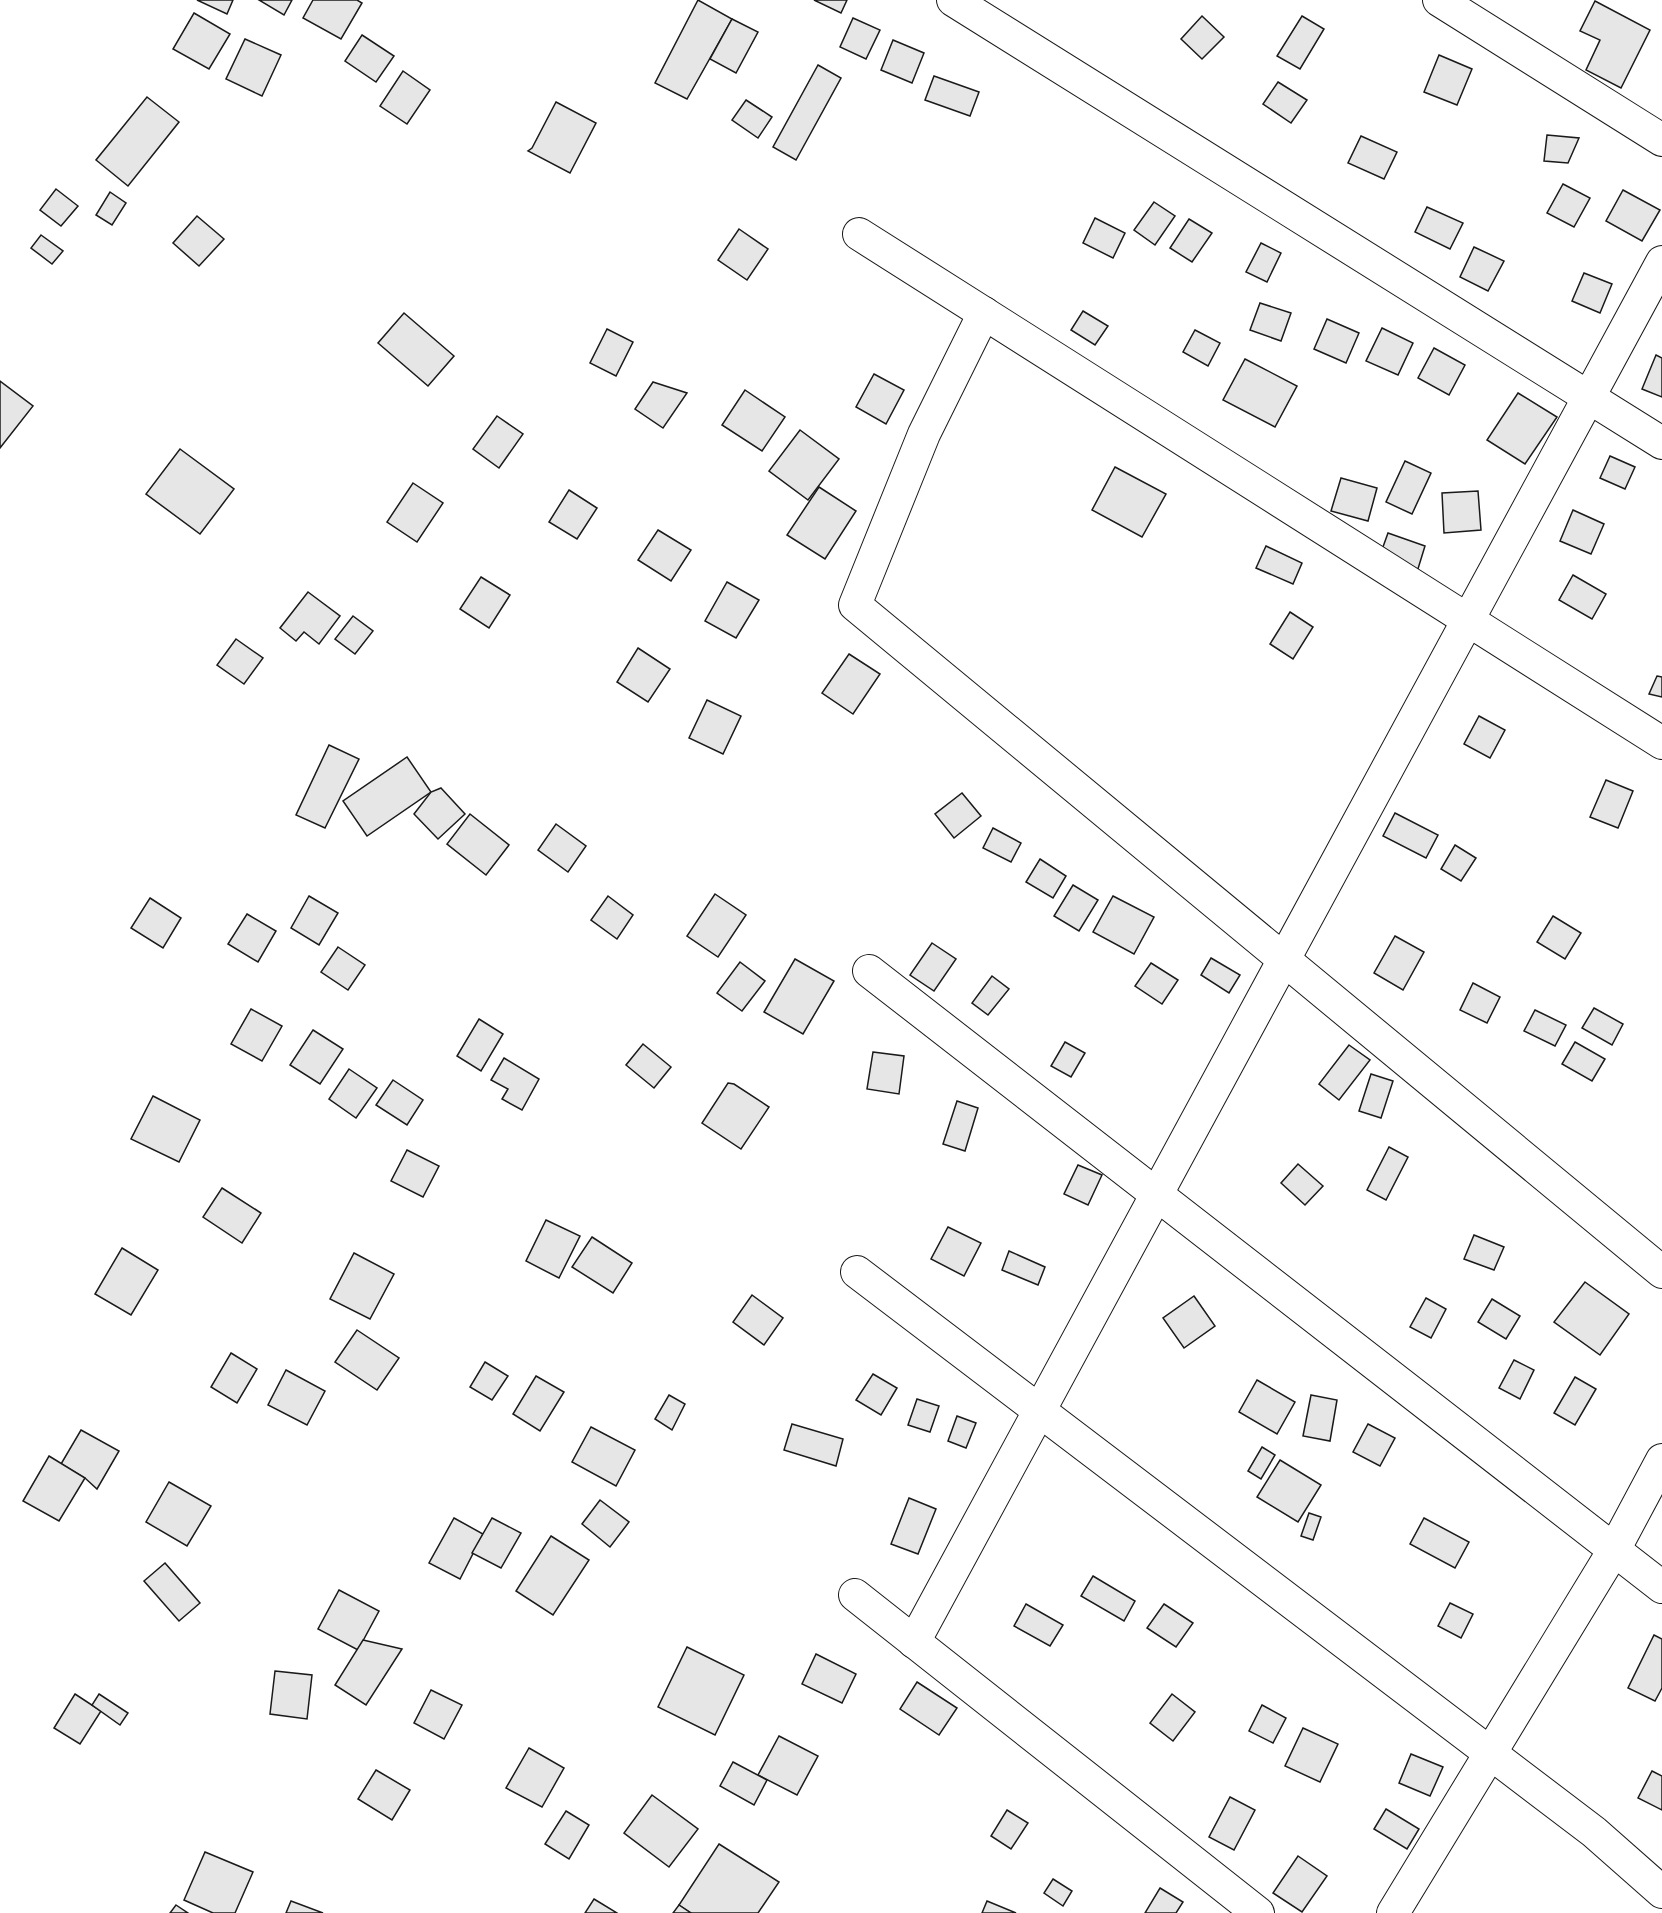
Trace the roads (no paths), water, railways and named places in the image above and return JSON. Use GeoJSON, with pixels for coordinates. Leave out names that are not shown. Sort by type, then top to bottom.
{"type":"FeatureCollection","features":[{"type":"Feature","properties":{"kind":"street"},"geometry":{"type":"LineString","coordinates":[[953,0],[1662,443]]}},
{"type":"Feature","properties":{"kind":"street"},"geometry":{"type":"LineString","coordinates":[[1439,0],[1662,140]]}},
{"type":"Feature","properties":{"kind":"street"},"geometry":{"type":"LineString","coordinates":[[859,234],[1662,743]]}},
{"type":"Feature","properties":{"kind":"street"},"geometry":{"type":"LineString","coordinates":[[914,1642],[1156,1194],[1285,962],[1662,262]]}},
{"type":"Feature","properties":{"kind":"street"},"geometry":{"type":"LineString","coordinates":[[984,313],[924,434],[855,605],[1662,1272]]}},
{"type":"Feature","properties":{"kind":"street"},"geometry":{"type":"LineString","coordinates":[[869,971],[1662,1587]]}},
{"type":"Feature","properties":{"kind":"street"},"geometry":{"type":"LineString","coordinates":[[857,1272],[1594,1832],[1662,1892]]}},
{"type":"Feature","properties":{"kind":"street"},"geometry":{"type":"LineString","coordinates":[[1393,1913],[1614,1550],[1662,1460]]}},
{"type":"Feature","properties":{"kind":"street"},"geometry":{"type":"LineString","coordinates":[[855,1595],[1258,1913]]}}]}
